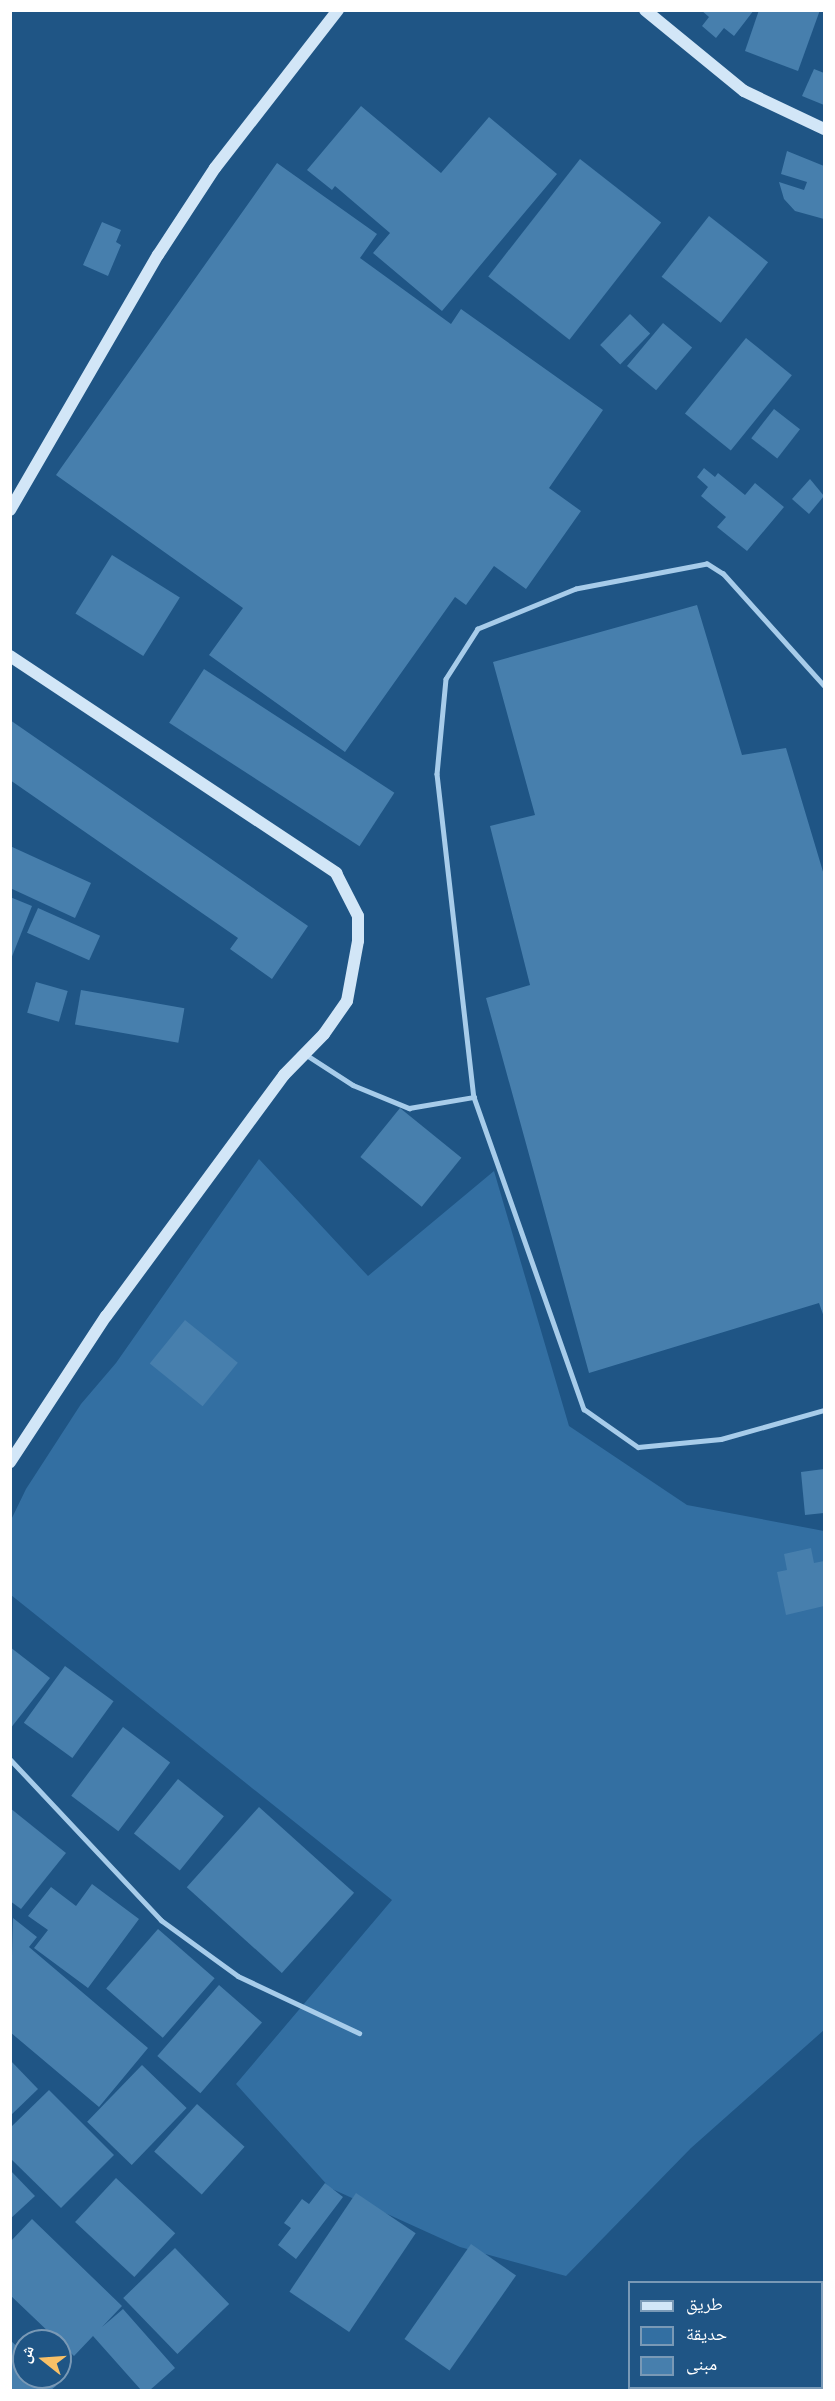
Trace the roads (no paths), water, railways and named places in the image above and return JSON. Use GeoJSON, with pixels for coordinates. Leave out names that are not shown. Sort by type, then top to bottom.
{"type":"FeatureCollection","features":[{"type":"Feature","properties":{"kind":"street"},"geometry":{"type":"LineString","coordinates":[[10,510],[170,236],[215,168],[338,10]]}},
{"type":"Feature","properties":{"kind":"street"},"geometry":{"type":"LineString","coordinates":[[645,10],[744,91],[825,129]]}},
{"type":"Feature","properties":{"kind":"street"},"geometry":{"type":"LineString","coordinates":[[10,656],[314,857],[345,884],[358,916],[357,964],[347,1000],[305,1054],[284,1075],[106,1316],[10,1462]]}},
{"type":"Feature","properties":{"kind":"lane"},"geometry":{"type":"LineString","coordinates":[[825,686],[723,574],[706,564],[576,589],[478,629],[446,679],[437,774],[474,1097],[584,1409],[638,1447],[721,1439],[825,1410]]}},
{"type":"Feature","properties":{"kind":"lane"},"geometry":{"type":"LineString","coordinates":[[305,1054],[353,1085],[408,1108],[474,1097]]}},
{"type":"Feature","properties":{"kind":"lane"},"geometry":{"type":"LineString","coordinates":[[10,1760],[53,1799],[162,1920],[238,1976],[359,2033]]}}]}
